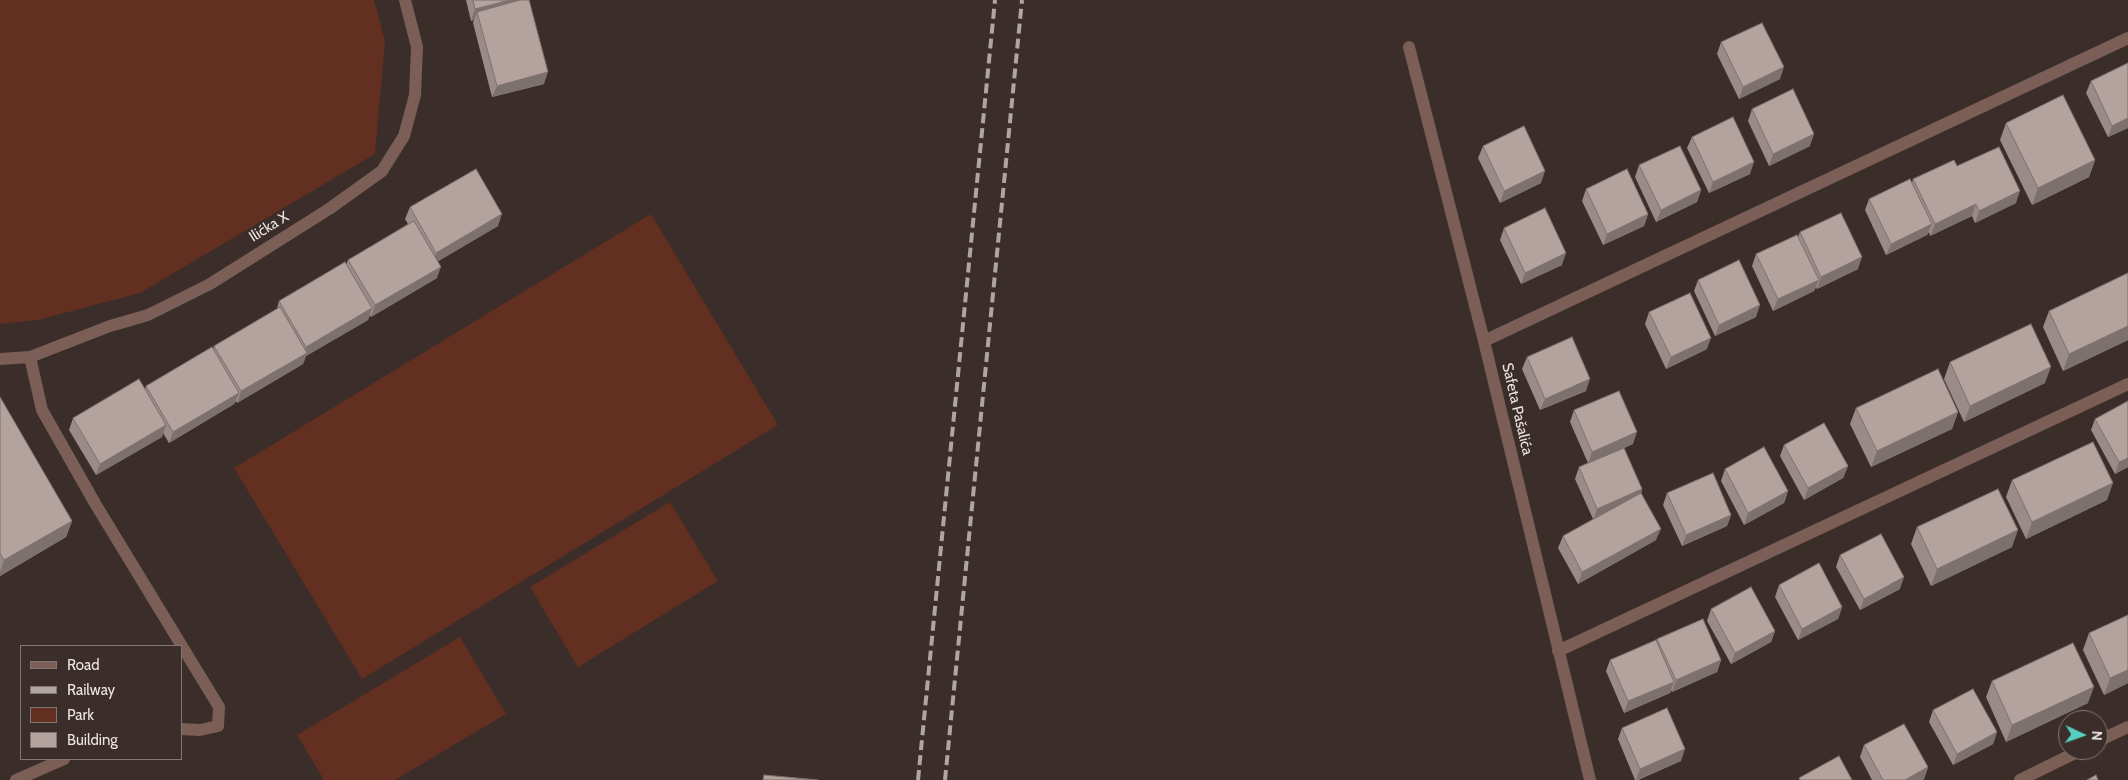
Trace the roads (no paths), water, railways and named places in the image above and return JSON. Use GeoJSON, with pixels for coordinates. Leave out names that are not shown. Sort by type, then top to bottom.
{"type":"FeatureCollection","features":[{"type":"Feature","properties":{"kind":"street","name":"Ilićka X"},"geometry":{"type":"LineString","coordinates":[[0,359],[30,357],[110,326],[148,315],[210,284],[329,209],[382,171],[404,136],[415,95],[417,47],[406,0]]}},
{"type":"Feature","properties":{"kind":"street"},"geometry":{"type":"LineString","coordinates":[[1484,341],[2128,38]]}},
{"type":"Feature","properties":{"kind":"street","name":"Safeta Pašalića"},"geometry":{"type":"LineString","coordinates":[[1410,46],[1484,341],[1590,780]]}},
{"type":"Feature","properties":{"kind":"street"},"geometry":{"type":"LineString","coordinates":[[30,357],[42,410],[96,505],[182,645]]}},
{"type":"Feature","properties":{"kind":"street"},"geometry":{"type":"LineString","coordinates":[[1558,651],[2128,384]]}},
{"type":"Feature","properties":{"kind":"street"},"geometry":{"type":"LineString","coordinates":[[182,646],[219,706],[218,726],[200,730],[182,728]]}},
{"type":"Feature","properties":{"kind":"street"},"geometry":{"type":"LineString","coordinates":[[2108,737],[2126,731]]}},
{"type":"Feature","properties":{"kind":"street"},"geometry":{"type":"LineString","coordinates":[[16,780],[62,760]]}},
{"type":"Feature","properties":{"kind":"street"},"geometry":{"type":"LineString","coordinates":[[2020,780],[2060,760]]}},
{"type":"Feature","properties":{"kind":"railway"},"geometry":{"type":"LineString","coordinates":[[918,780],[995,0]]}},
{"type":"Feature","properties":{"kind":"railway"},"geometry":{"type":"LineString","coordinates":[[945,780],[1022,0]]}}]}
